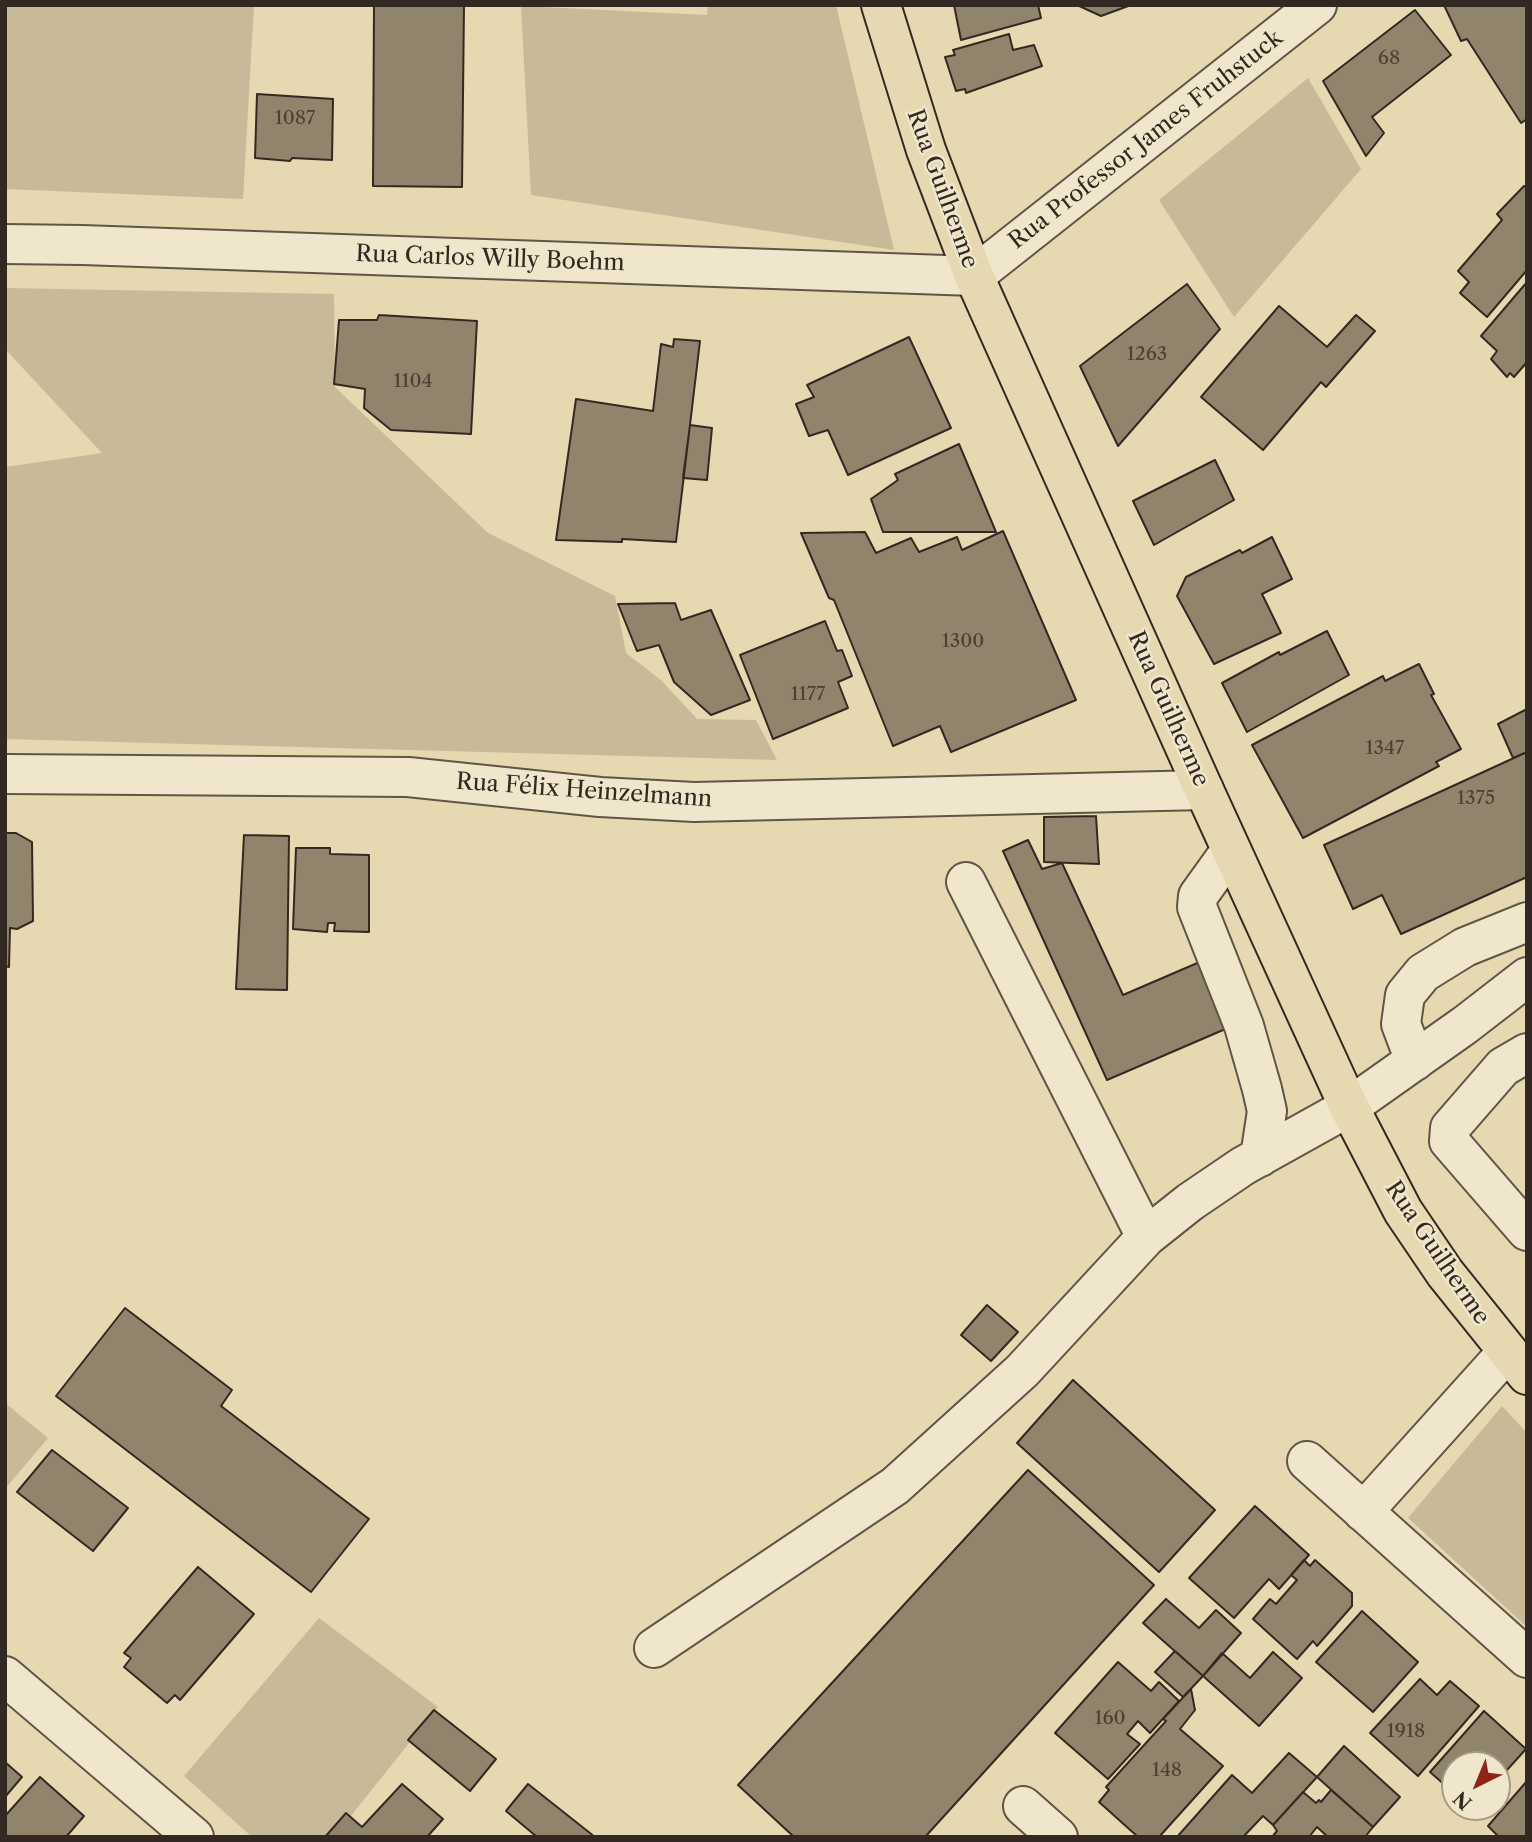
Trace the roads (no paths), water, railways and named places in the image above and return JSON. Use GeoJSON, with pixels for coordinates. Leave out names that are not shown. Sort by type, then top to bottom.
{"type":"FeatureCollection","features":[{"type":"Feature","properties":{"kind":"main road","name":"Rua Guilherme"},"geometry":{"type":"LineString","coordinates":[[881,5],[926,150],[974,276],[1349,1107],[1403,1211],[1445,1273],[1517,1364]]}},
{"type":"Feature","properties":{"kind":"street","name":"Rua Professor James Fruhstuck"},"geometry":{"type":"LineString","coordinates":[[974,276],[1317,5]]}},
{"type":"Feature","properties":{"kind":"street","name":"Rua Carlos Willy Boehm"},"geometry":{"type":"LineString","coordinates":[[5,244],[974,276]]}},
{"type":"Feature","properties":{"kind":"street","name":"Rua Félix Heinzelmann"},"geometry":{"type":"LineString","coordinates":[[5,774],[408,777],[564,794],[694,802],[1204,790]]}},
{"type":"Feature","properties":{"kind":"street"},"geometry":{"type":"LineString","coordinates":[[1231,849],[1198,896],[1197,907],[1244,1026],[1262,1089],[1267,1111],[1259,1157]]}},
{"type":"Feature","properties":{"kind":"street"},"geometry":{"type":"LineString","coordinates":[[967,882],[1146,1237]]}},
{"type":"Feature","properties":{"kind":"street"},"geometry":{"type":"LineString","coordinates":[[1415,1061],[1401,1024],[1405,995],[1423,972],[1465,947],[1527,922]]}},
{"type":"Feature","properties":{"kind":"street"},"geometry":{"type":"LineString","coordinates":[[654,1648],[895,1486],[1022,1371],[1146,1237],[1190,1202],[1259,1157],[1349,1107],[1465,1025],[1527,977]]}},
{"type":"Feature","properties":{"kind":"street"},"geometry":{"type":"LineString","coordinates":[[1465,1025],[1515,1060],[1450,1128],[1449,1141],[1527,1231]]}},
{"type":"Feature","properties":{"kind":"street"},"geometry":{"type":"LineString","coordinates":[[1363,1512],[1517,1364]]}},
{"type":"Feature","properties":{"kind":"street"},"geometry":{"type":"LineString","coordinates":[[1307,1461],[1527,1658]]}},
{"type":"Feature","properties":{"kind":"street"},"geometry":{"type":"LineString","coordinates":[[5,1676],[194,1837]]}},
{"type":"Feature","properties":{"kind":"street"},"geometry":{"type":"LineString","coordinates":[[1023,1806],[1059,1837]]}}]}
